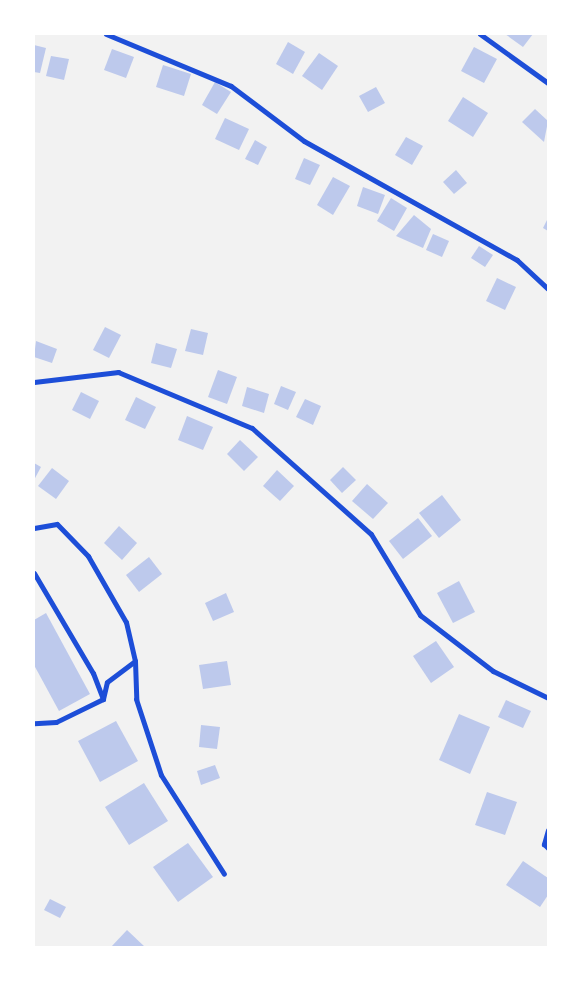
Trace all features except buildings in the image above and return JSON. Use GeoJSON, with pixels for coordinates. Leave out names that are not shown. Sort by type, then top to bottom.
{"type":"FeatureCollection","features":[{"type":"Feature","properties":{"kind":"street"},"geometry":{"type":"LineString","coordinates":[[106,34],[231,86],[304,141],[517,260],[548,289]]}},
{"type":"Feature","properties":{"kind":"street"},"geometry":{"type":"LineString","coordinates":[[480,34],[548,83]]}},
{"type":"Feature","properties":{"kind":"street"},"geometry":{"type":"LineString","coordinates":[[34,382],[118,372],[252,428],[371,534],[420,615],[493,670],[548,698]]}},
{"type":"Feature","properties":{"kind":"street"},"geometry":{"type":"LineString","coordinates":[[34,528],[57,524],[88,556],[126,622],[135,661],[136,700],[161,775],[224,874]]}},
{"type":"Feature","properties":{"kind":"street"},"geometry":{"type":"LineString","coordinates":[[34,573],[92,673],[103,699]]}},
{"type":"Feature","properties":{"kind":"street"},"geometry":{"type":"LineString","coordinates":[[103,699],[107,682],[135,661]]}},
{"type":"Feature","properties":{"kind":"street"},"geometry":{"type":"LineString","coordinates":[[34,723],[56,722],[103,699]]}},
{"type":"Feature","properties":{"kind":"street"},"geometry":{"type":"LineString","coordinates":[[548,830],[544,844],[548,848]]}}]}
